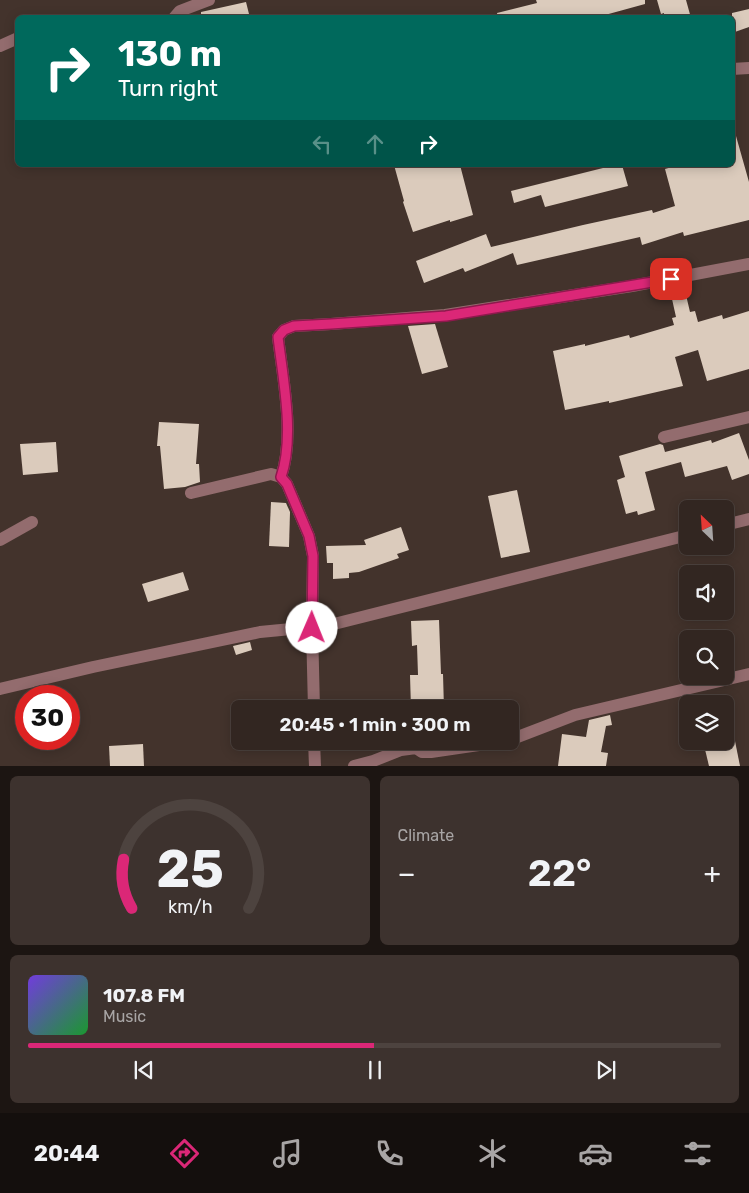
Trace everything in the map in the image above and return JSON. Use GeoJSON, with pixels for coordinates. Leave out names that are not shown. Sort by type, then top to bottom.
{"type":"FeatureCollection","features":[{"type":"Feature","properties":{"kind":"street"},"geometry":{"type":"LineString","coordinates":[[177,15],[180,11],[210,0]]}},
{"type":"Feature","properties":{"kind":"street"},"geometry":{"type":"LineString","coordinates":[[0,46],[15,39]]}},
{"type":"Feature","properties":{"kind":"street"},"geometry":{"type":"LineString","coordinates":[[735,69],[749,68]]}},
{"type":"Feature","properties":{"kind":"street"},"geometry":{"type":"LineString","coordinates":[[281,477],[286,461],[286,403],[278,337],[284,330],[294,326],[446,316],[632,286],[749,264]]}},
{"type":"Feature","properties":{"kind":"street"},"geometry":{"type":"LineString","coordinates":[[664,437],[749,417]]}},
{"type":"Feature","properties":{"kind":"street"},"geometry":{"type":"LineString","coordinates":[[191,494],[270,474],[281,477],[287,484],[309,536],[313,556],[314,700]]}},
{"type":"Feature","properties":{"kind":"street"},"geometry":{"type":"LineString","coordinates":[[734,523],[749,519]]}},
{"type":"Feature","properties":{"kind":"street"},"geometry":{"type":"LineString","coordinates":[[0,540],[32,522]]}},
{"type":"Feature","properties":{"kind":"street"},"geometry":{"type":"LineString","coordinates":[[0,688],[260,632],[312,628],[334,624],[679,537]]}},
{"type":"Feature","properties":{"kind":"street"},"geometry":{"type":"LineString","coordinates":[[519,737],[575,715],[749,674]]}},
{"type":"Feature","properties":{"kind":"street"},"geometry":{"type":"LineString","coordinates":[[314,750],[315,766]]}},
{"type":"Feature","properties":{"kind":"street"},"geometry":{"type":"LineString","coordinates":[[354,766],[401,750]]}},
{"type":"Feature","properties":{"kind":"street"},"geometry":{"type":"LineString","coordinates":[[419,750],[422,752],[445,750]]}},
{"type":"Feature","properties":{"kind":"building"},"geometry":{"type":"Polygon","coordinates":[[[536,0],[645,0],[645,4],[605,15],[497,15],[497,13],[537,3],[536,0]]]}},
{"type":"Feature","properties":{"kind":"building"},"geometry":{"type":"Polygon","coordinates":[[[657,0],[686,0],[690,15],[664,15],[664,13],[661,14],[657,0]]]}},
{"type":"Feature","properties":{"kind":"building"},"geometry":{"type":"Polygon","coordinates":[[[246,2],[249,15],[201,15],[201,12],[246,2]]]}},
{"type":"Feature","properties":{"kind":"building"},"geometry":{"type":"Polygon","coordinates":[[[749,9],[749,27],[735,32],[735,15],[732,15],[732,13],[749,9]]]}},
{"type":"Feature","properties":{"kind":"building"},"geometry":{"type":"Polygon","coordinates":[[[736,136],[749,182],[749,220],[684,236],[683,232],[642,245],[640,237],[517,265],[513,253],[465,272],[463,268],[424,283],[416,261],[486,234],[491,247],[652,210],[653,213],[675,206],[665,169],[672,167],[735,167],[736,136]]]}},
{"type":"Feature","properties":{"kind":"building"},"geometry":{"type":"Polygon","coordinates":[[[395,167],[461,167],[473,215],[413,232],[395,167]]]}},
{"type":"Feature","properties":{"kind":"building"},"geometry":{"type":"Polygon","coordinates":[[[607,167],[623,167],[628,186],[545,207],[541,195],[514,203],[511,191],[607,167]]]}},
{"type":"Feature","properties":{"kind":"building"},"geometry":{"type":"Polygon","coordinates":[[[686,295],[690,312],[695,311],[698,322],[722,315],[723,319],[749,311],[749,369],[707,381],[698,350],[675,357],[683,386],[609,403],[609,401],[565,410],[553,351],[585,344],[585,346],[629,335],[630,338],[674,325],[672,318],[676,317],[672,299],[686,295]]]}},
{"type":"Feature","properties":{"kind":"building"},"geometry":{"type":"Polygon","coordinates":[[[435,324],[448,367],[422,374],[408,326],[435,324]]]}},
{"type":"Feature","properties":{"kind":"building"},"geometry":{"type":"Polygon","coordinates":[[[159,422],[199,424],[196,464],[199,464],[200,482],[185,487],[164,489],[160,446],[157,446],[159,422]]]}},
{"type":"Feature","properties":{"kind":"building"},"geometry":{"type":"Polygon","coordinates":[[[739,433],[749,460],[749,474],[732,480],[727,466],[685,477],[681,462],[645,472],[655,510],[638,515],[637,511],[626,514],[617,480],[625,477],[619,456],[660,444],[663,445],[665,452],[711,440],[712,443],[739,433]]]}},
{"type":"Feature","properties":{"kind":"building"},"geometry":{"type":"Polygon","coordinates":[[[56,442],[58,472],[23,475],[20,444],[56,442]]]}},
{"type":"Feature","properties":{"kind":"building"},"geometry":{"type":"Polygon","coordinates":[[[517,490],[530,552],[501,558],[488,496],[517,490]]]}},
{"type":"Feature","properties":{"kind":"building"},"geometry":{"type":"Polygon","coordinates":[[[271,502],[286,503],[290,512],[289,547],[269,546],[271,502]]]}},
{"type":"Feature","properties":{"kind":"building"},"geometry":{"type":"Polygon","coordinates":[[[401,527],[409,550],[397,554],[399,558],[359,572],[349,573],[349,578],[333,579],[333,563],[327,563],[326,546],[366,545],[364,540],[401,527]]]}},
{"type":"Feature","properties":{"kind":"building"},"geometry":{"type":"Polygon","coordinates":[[[183,572],[189,590],[148,602],[142,584],[183,572]]]}},
{"type":"Feature","properties":{"kind":"building"},"geometry":{"type":"Polygon","coordinates":[[[439,620],[444,700],[411,700],[410,675],[418,675],[417,645],[412,646],[411,621],[439,620]]]}},
{"type":"Feature","properties":{"kind":"building"},"geometry":{"type":"Polygon","coordinates":[[[250,642],[252,650],[236,655],[233,646],[250,642]]]}},
{"type":"Feature","properties":{"kind":"building"},"geometry":{"type":"Polygon","coordinates":[[[610,715],[612,725],[606,726],[601,752],[608,753],[606,766],[558,766],[562,734],[586,737],[589,720],[610,715]]]}},
{"type":"Feature","properties":{"kind":"building"},"geometry":{"type":"Polygon","coordinates":[[[735,741],[740,766],[709,766],[705,750],[734,750],[735,741]]]}},
{"type":"Feature","properties":{"kind":"building"},"geometry":{"type":"Polygon","coordinates":[[[143,744],[144,766],[110,766],[109,746],[143,744]]]}},
{"type":"Feature","properties":{"kind":"route"},"geometry":{"type":"LineString","coordinates":[[312,628],[313,556],[309,536],[287,484],[281,477],[286,461],[286,403],[278,337],[284,330],[294,326],[446,316],[671,279]]}}]}
